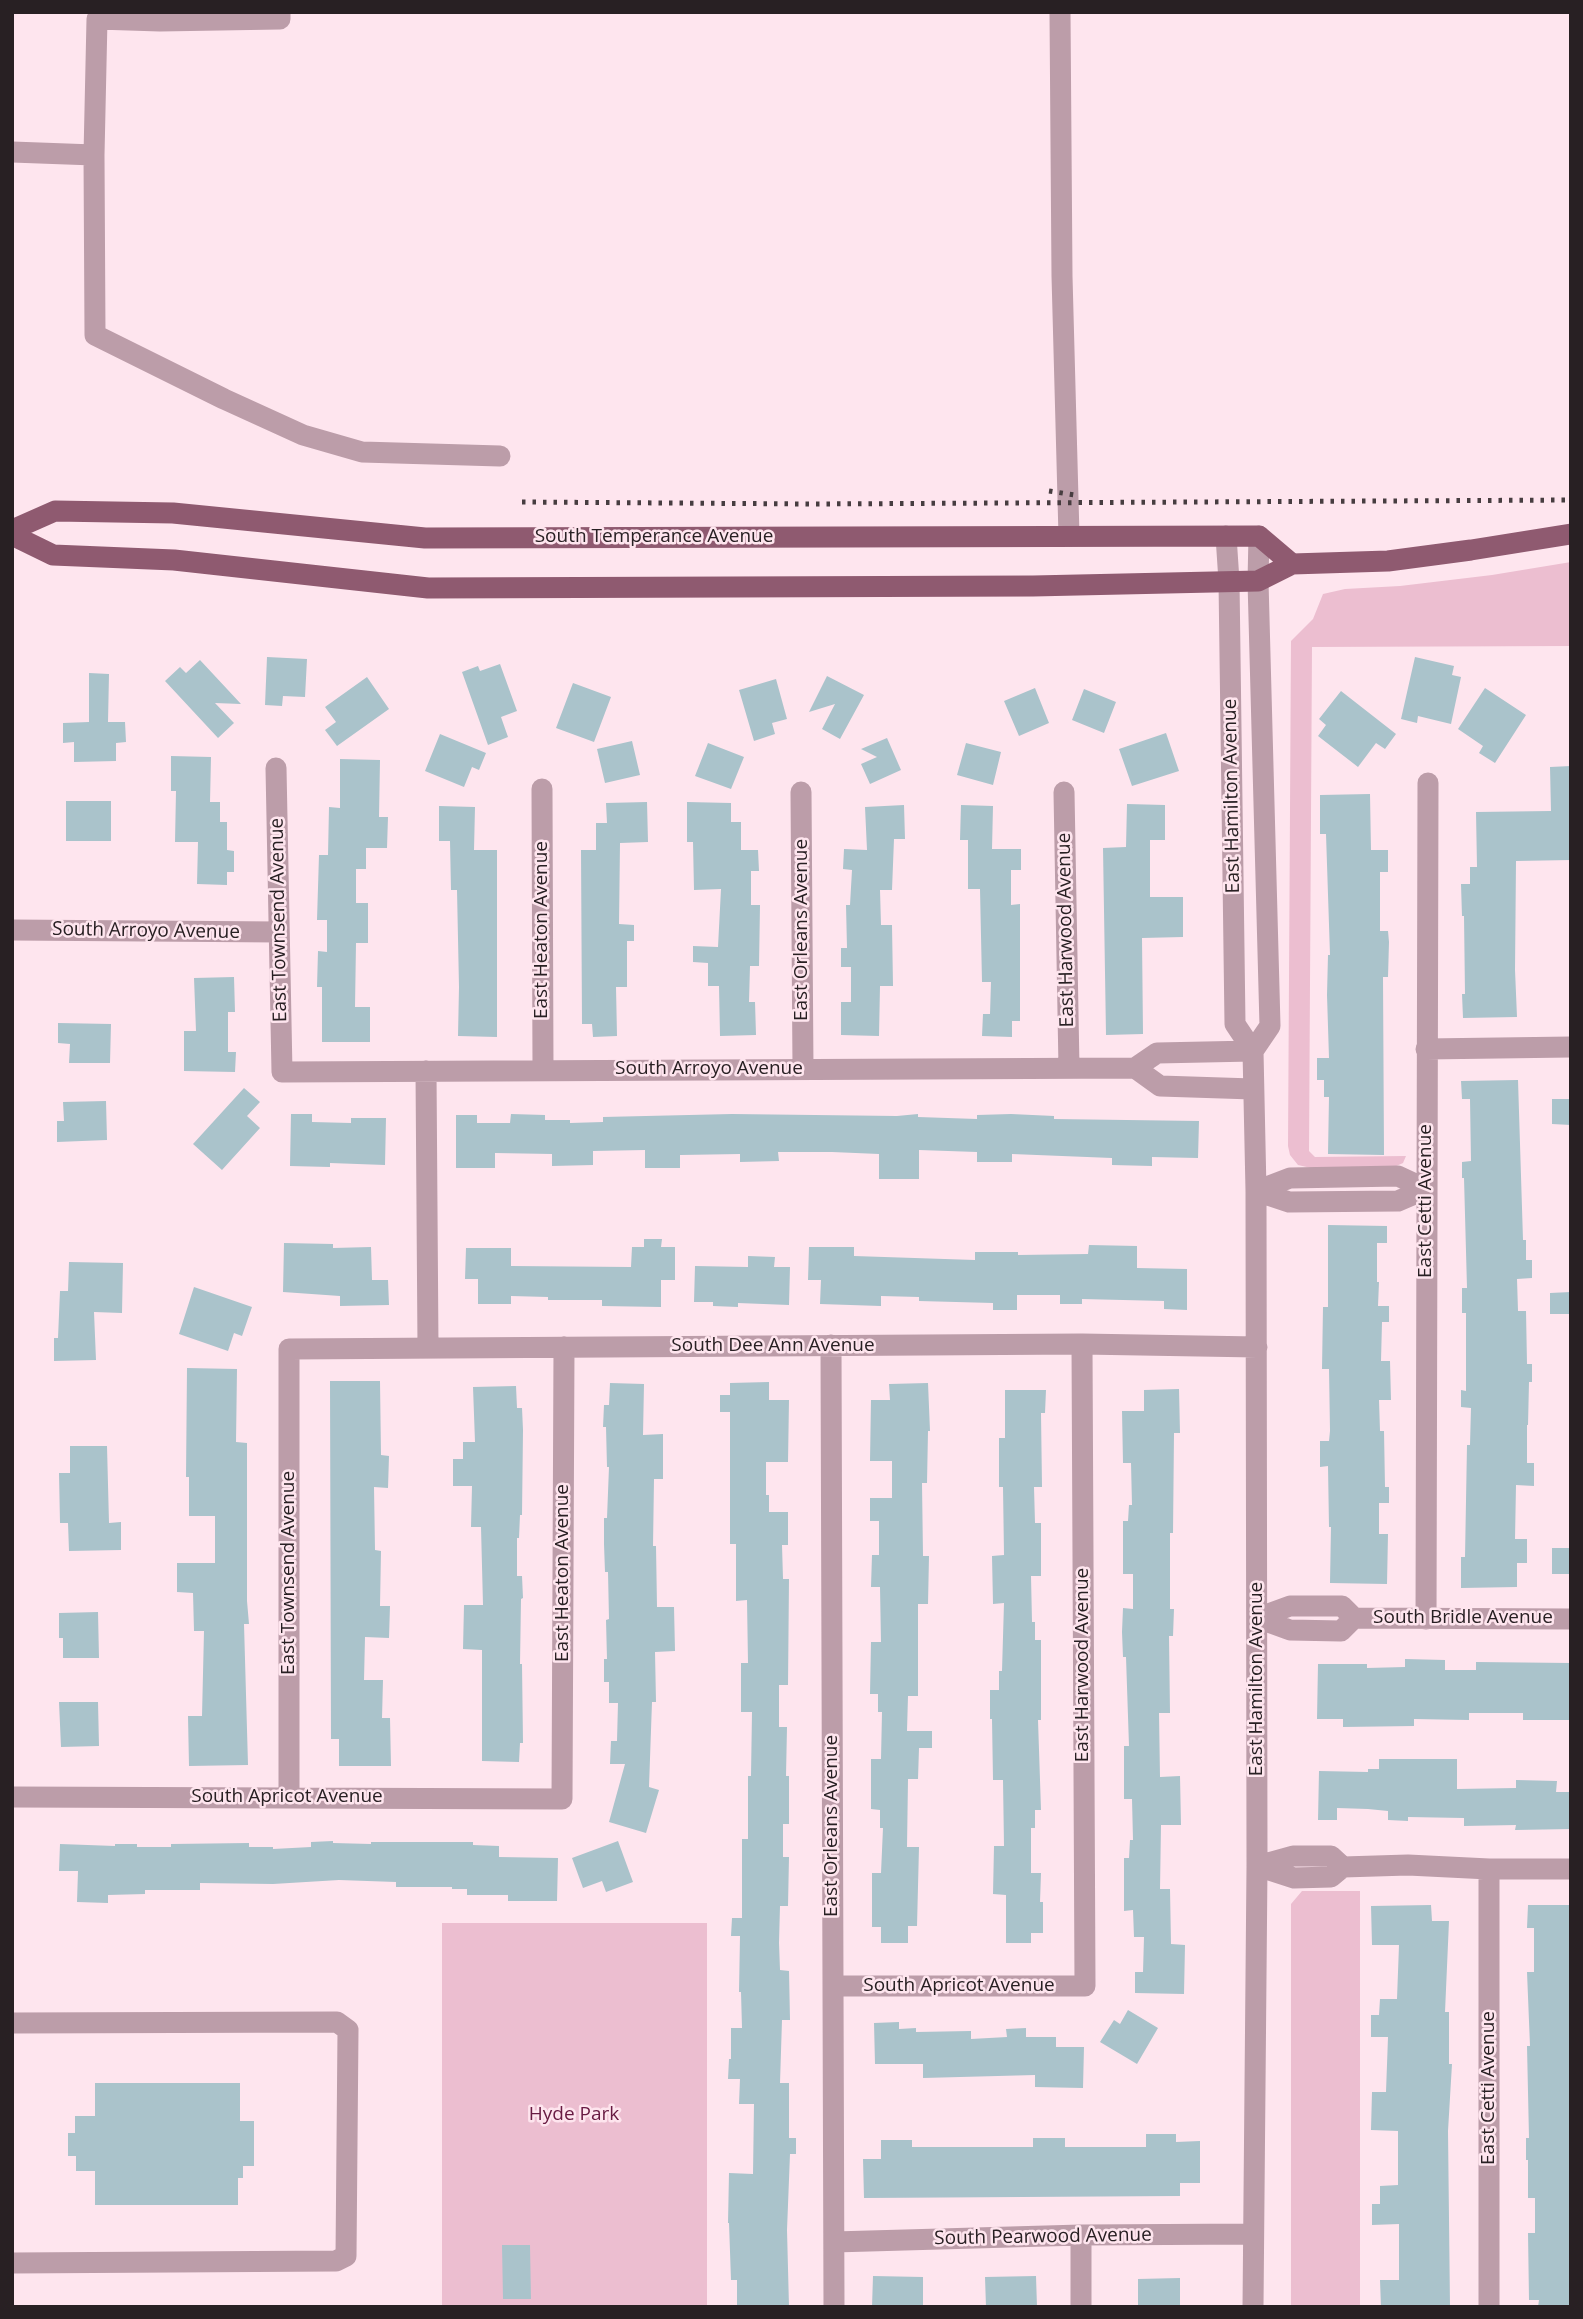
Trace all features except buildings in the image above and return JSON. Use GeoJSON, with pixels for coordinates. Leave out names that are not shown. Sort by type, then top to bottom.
{"type":"FeatureCollection","features":[{"type":"Feature","properties":{"kind":"main road","name":"South Temperance Avenue"},"geometry":{"type":"LineString","coordinates":[[12,532],[55,511],[173,513],[425,538],[1259,536]]}},
{"type":"Feature","properties":{"kind":"main road","name":"South Temperance Avenue"},"geometry":{"type":"LineString","coordinates":[[12,532],[52,555],[174,560],[428,588],[1033,586],[1258,581],[1292,564],[1388,561],[1571,534]]}},
{"type":"Feature","properties":{"kind":"main road"},"geometry":{"type":"LineString","coordinates":[[1259,536],[1292,564]]}},
{"type":"Feature","properties":{"kind":"street"},"geometry":{"type":"LineString","coordinates":[[280,12],[280,19],[97,19],[94,155],[95,335],[303,435],[362,452],[500,456]]}},
{"type":"Feature","properties":{"kind":"street"},"geometry":{"type":"LineString","coordinates":[[1060,12],[1062,276],[1069,536]]}},
{"type":"Feature","properties":{"kind":"street"},"geometry":{"type":"LineString","coordinates":[[12,152],[94,155]]}},
{"type":"Feature","properties":{"kind":"street","name":"East Hamilton Avenue"},"geometry":{"type":"LineString","coordinates":[[1226,536],[1230,581],[1235,1024],[1253,1051],[1256,1191],[1257,1866],[1253,2307]]}},
{"type":"Feature","properties":{"kind":"street","name":"East Hamilton Avenue"},"geometry":{"type":"LineString","coordinates":[[1253,1051],[1270,1026],[1259,536]]}},
{"type":"Feature","properties":{"kind":"street","name":"East Townsend Avenue"},"geometry":{"type":"LineString","coordinates":[[276,768],[282,1072]]}},
{"type":"Feature","properties":{"kind":"street","name":"East Cetti Avenue"},"geometry":{"type":"LineString","coordinates":[[1426,1619],[1428,783]]}},
{"type":"Feature","properties":{"kind":"street","name":"East Heaton Avenue"},"geometry":{"type":"LineString","coordinates":[[541,789],[543,1070]]}},
{"type":"Feature","properties":{"kind":"street","name":"East Orleans Avenue"},"geometry":{"type":"LineString","coordinates":[[801,792],[803,1069]]}},
{"type":"Feature","properties":{"kind":"street","name":"East Harwood Avenue"},"geometry":{"type":"LineString","coordinates":[[1064,792],[1069,1068]]}},
{"type":"Feature","properties":{"kind":"street","name":"South Arroyo Avenue"},"geometry":{"type":"LineString","coordinates":[[12,930],[279,932]]}},
{"type":"Feature","properties":{"kind":"street"},"geometry":{"type":"LineString","coordinates":[[1426,1049],[1571,1047]]}},
{"type":"Feature","properties":{"kind":"street","name":"South Arroyo Avenue"},"geometry":{"type":"LineString","coordinates":[[282,1072],[1135,1068],[1157,1054],[1253,1051]]}},
{"type":"Feature","properties":{"kind":"street"},"geometry":{"type":"LineString","coordinates":[[1135,1068],[1160,1087],[1253,1089]]}},
{"type":"Feature","properties":{"kind":"street"},"geometry":{"type":"LineString","coordinates":[[426,1071],[428,1348]]}},
{"type":"Feature","properties":{"kind":"street"},"geometry":{"type":"LineString","coordinates":[[1398,1176],[1426,1189],[1398,1201],[1289,1202],[1256,1191],[1290,1178],[1398,1176]]}},
{"type":"Feature","properties":{"kind":"street","name":"East Harwood Avenue"},"geometry":{"type":"LineString","coordinates":[[1082,1344],[1084,1986]]}},
{"type":"Feature","properties":{"kind":"street","name":"South Dee Ann Avenue"},"geometry":{"type":"LineString","coordinates":[[289,1349],[1082,1344],[1257,1347]]}},
{"type":"Feature","properties":{"kind":"street","name":"East Orleans Avenue"},"geometry":{"type":"LineString","coordinates":[[831,1345],[834,2307]]}},
{"type":"Feature","properties":{"kind":"street","name":"East Heaton Avenue"},"geometry":{"type":"LineString","coordinates":[[562,1799],[564,1347]]}},
{"type":"Feature","properties":{"kind":"street","name":"East Townsend Avenue"},"geometry":{"type":"LineString","coordinates":[[289,1349],[289,1797]]}},
{"type":"Feature","properties":{"kind":"street","name":"South Bridle Avenue"},"geometry":{"type":"LineString","coordinates":[[1257,1618],[1290,1630],[1341,1631],[1354,1618],[1571,1619]]}},
{"type":"Feature","properties":{"kind":"street","name":"South Apricot Avenue"},"geometry":{"type":"LineString","coordinates":[[12,1797],[562,1799]]}},
{"type":"Feature","properties":{"kind":"street"},"geometry":{"type":"LineString","coordinates":[[1257,1866],[1294,1878],[1331,1877],[1343,1867],[1408,1865],[1571,1869]]}},
{"type":"Feature","properties":{"kind":"street","name":"East Cetti Avenue"},"geometry":{"type":"LineString","coordinates":[[1489,1869],[1489,2307]]}},
{"type":"Feature","properties":{"kind":"street","name":"South Apricot Avenue"},"geometry":{"type":"LineString","coordinates":[[833,1986],[1084,1986]]}},
{"type":"Feature","properties":{"kind":"street"},"geometry":{"type":"LineString","coordinates":[[12,2023],[337,2022],[348,2030],[348,2044],[346,2256],[336,2261],[12,2263]]}},
{"type":"Feature","properties":{"kind":"street","name":"South Pearwood Avenue"},"geometry":{"type":"LineString","coordinates":[[834,2242],[1082,2235],[1252,2234]]}},
{"type":"Feature","properties":{"kind":"street"},"geometry":{"type":"LineString","coordinates":[[1081,2307],[1082,2235]]}},
{"type":"Feature","properties":{"kind":"green space"},"geometry":{"type":"Polygon","coordinates":[[[1571,562],[1571,646],[1312,647],[1309,1151],[1315,1157],[1406,1156],[1403,1163],[1394,1167],[1311,1168],[1298,1165],[1290,1155],[1288,1146],[1291,641],[1313,619],[1323,594],[1345,589],[1400,586],[1492,575],[1571,562]]]}},
{"type":"Feature","properties":{"kind":"green space"},"geometry":{"type":"Polygon","coordinates":[[[1302,1891],[1360,1891],[1360,2307],[1291,2307],[1291,1904],[1302,1891]]]}},
{"type":"Feature","properties":{"kind":"green space","name":"Hyde Park"},"geometry":{"type":"Polygon","coordinates":[[[442,1923],[707,1923],[707,2307],[442,2307],[442,1923]]]}},
{"type":"Feature","properties":{"kind":"railway"},"geometry":{"type":"LineString","coordinates":[[1049,491],[1075,495]]}},
{"type":"Feature","properties":{"kind":"railway"},"geometry":{"type":"LineString","coordinates":[[522,502],[812,504],[1571,500]]}}]}
